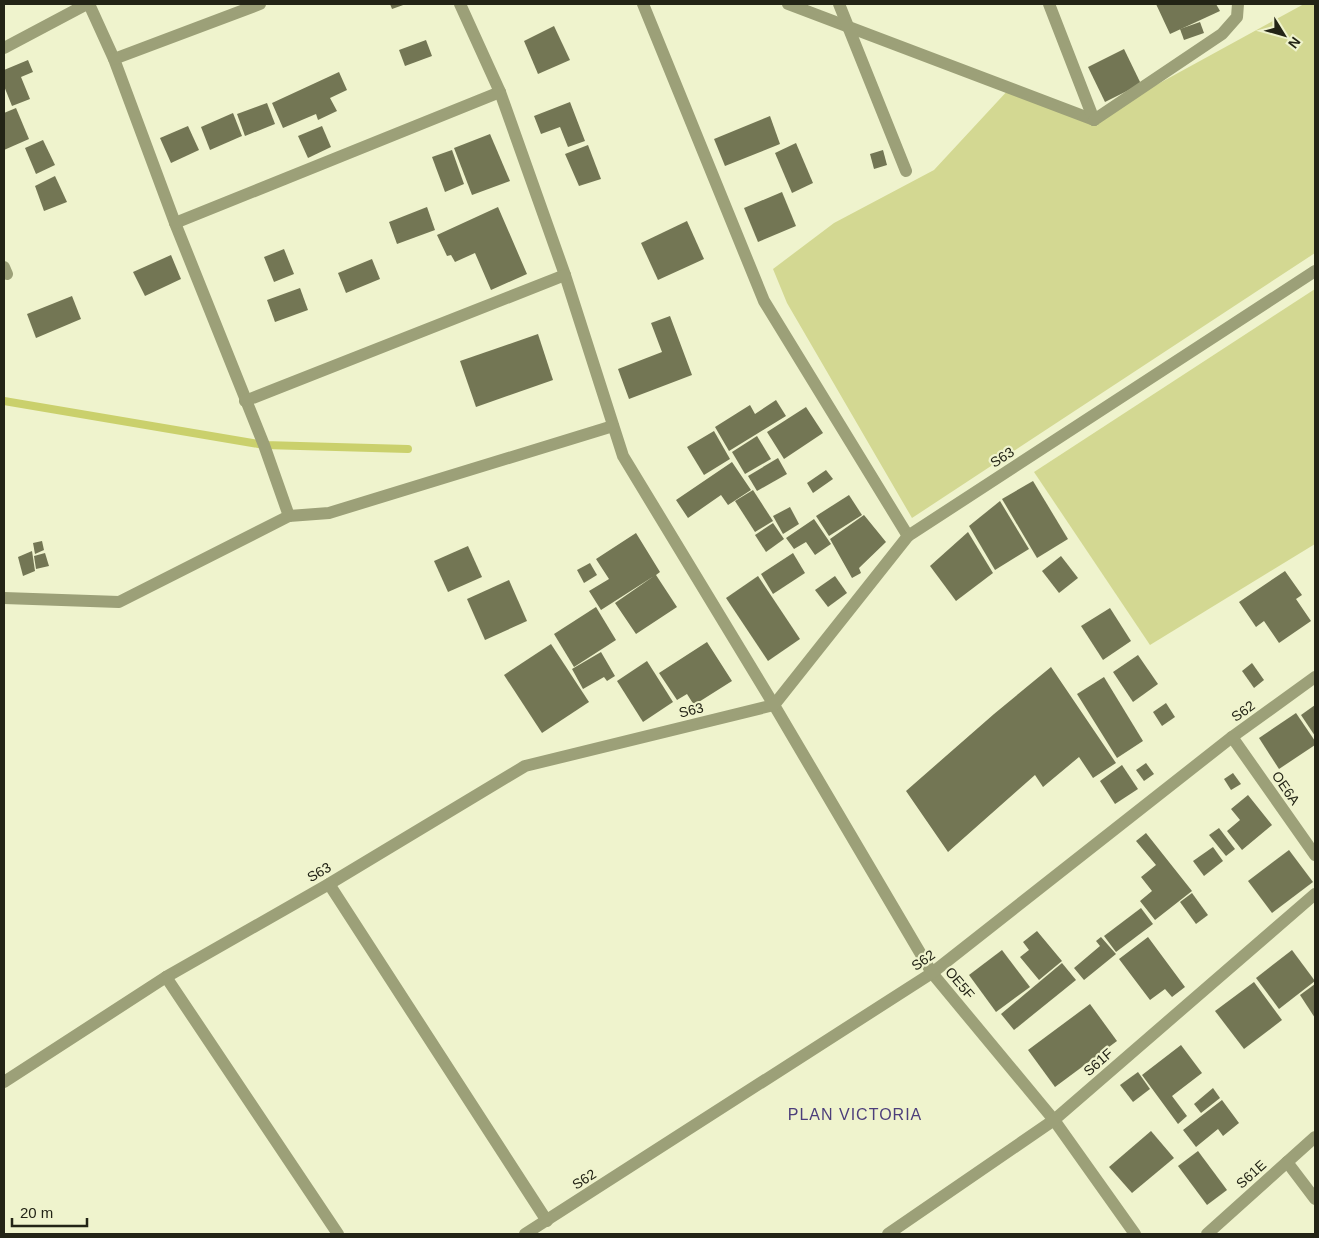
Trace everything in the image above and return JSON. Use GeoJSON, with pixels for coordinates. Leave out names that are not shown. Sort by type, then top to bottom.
{"type":"FeatureCollection","features":[{"type":"Feature","properties":{"kind":"street"},"geometry":{"type":"LineString","coordinates":[[4,48],[88,4],[114,59],[175,223],[264,445],[289,516]]}},
{"type":"Feature","properties":{"kind":"street"},"geometry":{"type":"LineString","coordinates":[[114,59],[260,4]]}},
{"type":"Feature","properties":{"kind":"street","name":"OE5F"},"geometry":{"type":"LineString","coordinates":[[460,4],[500,92],[565,275],[623,456],[774,705],[932,973],[1054,1120],[1136,1234]]}},
{"type":"Feature","properties":{"kind":"street"},"geometry":{"type":"LineString","coordinates":[[643,4],[764,301],[908,536]]}},
{"type":"Feature","properties":{"kind":"street"},"geometry":{"type":"LineString","coordinates":[[788,4],[1094,120]]}},
{"type":"Feature","properties":{"kind":"street"},"geometry":{"type":"LineString","coordinates":[[839,4],[906,171]]}},
{"type":"Feature","properties":{"kind":"street"},"geometry":{"type":"LineString","coordinates":[[1049,4],[1094,120]]}},
{"type":"Feature","properties":{"kind":"street"},"geometry":{"type":"LineString","coordinates":[[1094,120],[1222,34],[1238,17],[1238,4]]}},
{"type":"Feature","properties":{"kind":"street"},"geometry":{"type":"LineString","coordinates":[[175,223],[500,92]]}},
{"type":"Feature","properties":{"kind":"street","name":"S63"},"geometry":{"type":"LineString","coordinates":[[4,1082],[166,977],[329,884],[526,766],[774,705],[908,536],[1315,272]]}},
{"type":"Feature","properties":{"kind":"street"},"geometry":{"type":"LineString","coordinates":[[245,401],[565,275]]}},
{"type":"Feature","properties":{"kind":"street"},"geometry":{"type":"LineString","coordinates":[[4,598],[119,602],[289,516],[329,513],[613,426]]}},
{"type":"Feature","properties":{"kind":"street","name":"S62"},"geometry":{"type":"LineString","coordinates":[[525,1234],[932,973],[1232,737],[1315,677]]}},
{"type":"Feature","properties":{"kind":"street","name":"OE6A"},"geometry":{"type":"LineString","coordinates":[[1232,737],[1315,855]]}},
{"type":"Feature","properties":{"kind":"street"},"geometry":{"type":"LineString","coordinates":[[329,884],[546,1221]]}},
{"type":"Feature","properties":{"kind":"street","name":"S61F"},"geometry":{"type":"LineString","coordinates":[[893,1233],[1054,1120],[1315,894]]}},
{"type":"Feature","properties":{"kind":"street"},"geometry":{"type":"LineString","coordinates":[[166,977],[338,1234]]}},
{"type":"Feature","properties":{"kind":"street","name":"S61E"},"geometry":{"type":"LineString","coordinates":[[1208,1234],[1315,1137]]}},
{"type":"Feature","properties":{"kind":"street"},"geometry":{"type":"LineString","coordinates":[[1287,1162],[1315,1199]]}},
{"type":"Feature","properties":{"kind":"green space"},"geometry":{"type":"Polygon","coordinates":[[[1304,4],[1315,4],[1315,253],[912,518],[787,303],[773,269],[834,223],[934,170],[1010,88],[1094,119],[1304,4]]]}},
{"type":"Feature","properties":{"kind":"green space"},"geometry":{"type":"Polygon","coordinates":[[[1315,289],[1315,544],[1150,645],[1034,472],[1315,289]]]}},
{"type":"Feature","properties":{"kind":"building"},"geometry":{"type":"Polygon","coordinates":[[[390,4],[406,4],[392,9],[390,4]]]}},
{"type":"Feature","properties":{"kind":"building"},"geometry":{"type":"Polygon","coordinates":[[[1156,4],[1216,4],[1220,11],[1170,34],[1156,4]]]}},
{"type":"Feature","properties":{"kind":"building"},"geometry":{"type":"Polygon","coordinates":[[[1200,22],[1204,33],[1184,40],[1180,29],[1200,22]]]}},
{"type":"Feature","properties":{"kind":"building"},"geometry":{"type":"Polygon","coordinates":[[[554,26],[570,60],[538,74],[524,41],[554,26]]]}},
{"type":"Feature","properties":{"kind":"building"},"geometry":{"type":"Polygon","coordinates":[[[426,40],[432,56],[405,66],[399,50],[426,40]]]}},
{"type":"Feature","properties":{"kind":"building"},"geometry":{"type":"Polygon","coordinates":[[[1124,49],[1141,84],[1105,102],[1088,67],[1124,49]]]}},
{"type":"Feature","properties":{"kind":"building"},"geometry":{"type":"Polygon","coordinates":[[[28,60],[33,72],[21,77],[30,99],[12,106],[4,86],[4,70],[28,60]]]}},
{"type":"Feature","properties":{"kind":"building"},"geometry":{"type":"Polygon","coordinates":[[[339,72],[347,90],[330,98],[337,111],[318,120],[316,114],[283,128],[272,103],[339,72]]]}},
{"type":"Feature","properties":{"kind":"building"},"geometry":{"type":"Polygon","coordinates":[[[570,102],[585,141],[568,147],[560,127],[541,134],[534,116],[570,102]]]}},
{"type":"Feature","properties":{"kind":"building"},"geometry":{"type":"Polygon","coordinates":[[[267,103],[275,124],[245,136],[237,114],[267,103]]]}},
{"type":"Feature","properties":{"kind":"building"},"geometry":{"type":"Polygon","coordinates":[[[16,108],[29,139],[4,150],[4,113],[16,108]]]}},
{"type":"Feature","properties":{"kind":"building"},"geometry":{"type":"Polygon","coordinates":[[[233,113],[242,136],[210,150],[201,127],[233,113]]]}},
{"type":"Feature","properties":{"kind":"building"},"geometry":{"type":"Polygon","coordinates":[[[770,116],[780,144],[725,166],[714,139],[770,116]]]}},
{"type":"Feature","properties":{"kind":"building"},"geometry":{"type":"Polygon","coordinates":[[[188,126],[199,150],[171,163],[160,138],[188,126]]]}},
{"type":"Feature","properties":{"kind":"building"},"geometry":{"type":"Polygon","coordinates":[[[322,126],[331,147],[308,158],[298,136],[322,126]]]}},
{"type":"Feature","properties":{"kind":"building"},"geometry":{"type":"Polygon","coordinates":[[[490,134],[510,181],[472,195],[454,148],[490,134]]]}},
{"type":"Feature","properties":{"kind":"building"},"geometry":{"type":"Polygon","coordinates":[[[43,140],[55,165],[36,174],[25,148],[43,140]]]}},
{"type":"Feature","properties":{"kind":"building"},"geometry":{"type":"Polygon","coordinates":[[[796,143],[813,183],[792,193],[775,153],[796,143]]]}},
{"type":"Feature","properties":{"kind":"building"},"geometry":{"type":"Polygon","coordinates":[[[588,145],[601,179],[579,186],[565,154],[588,145]]]}},
{"type":"Feature","properties":{"kind":"building"},"geometry":{"type":"Polygon","coordinates":[[[452,150],[464,184],[445,192],[432,157],[452,150]]]}},
{"type":"Feature","properties":{"kind":"building"},"geometry":{"type":"Polygon","coordinates":[[[883,150],[887,165],[874,169],[870,154],[883,150]]]}},
{"type":"Feature","properties":{"kind":"building"},"geometry":{"type":"Polygon","coordinates":[[[55,176],[67,202],[44,211],[35,186],[55,176]]]}},
{"type":"Feature","properties":{"kind":"building"},"geometry":{"type":"Polygon","coordinates":[[[782,192],[796,226],[758,242],[744,208],[782,192]]]}},
{"type":"Feature","properties":{"kind":"building"},"geometry":{"type":"Polygon","coordinates":[[[427,207],[435,230],[397,244],[389,222],[427,207]]]}},
{"type":"Feature","properties":{"kind":"building"},"geometry":{"type":"Polygon","coordinates":[[[498,207],[527,274],[491,290],[475,253],[455,262],[451,255],[447,256],[437,235],[498,207]]]}},
{"type":"Feature","properties":{"kind":"building"},"geometry":{"type":"Polygon","coordinates":[[[687,221],[704,259],[658,280],[641,243],[687,221]]]}},
{"type":"Feature","properties":{"kind":"building"},"geometry":{"type":"Polygon","coordinates":[[[284,249],[294,274],[274,282],[264,257],[284,249]]]}},
{"type":"Feature","properties":{"kind":"building"},"geometry":{"type":"Polygon","coordinates":[[[171,255],[181,279],[145,296],[133,272],[171,255]]]}},
{"type":"Feature","properties":{"kind":"building"},"geometry":{"type":"Polygon","coordinates":[[[372,259],[380,279],[346,293],[338,273],[372,259]]]}},
{"type":"Feature","properties":{"kind":"building"},"geometry":{"type":"Polygon","coordinates":[[[300,288],[308,310],[275,322],[267,300],[300,288]]]}},
{"type":"Feature","properties":{"kind":"building"},"geometry":{"type":"Polygon","coordinates":[[[72,296],[81,319],[36,338],[27,314],[72,296]]]}},
{"type":"Feature","properties":{"kind":"building"},"geometry":{"type":"Polygon","coordinates":[[[670,316],[692,375],[629,399],[618,369],[662,352],[651,323],[670,316]]]}},
{"type":"Feature","properties":{"kind":"building"},"geometry":{"type":"Polygon","coordinates":[[[538,334],[553,380],[476,407],[460,361],[538,334]]]}},
{"type":"Feature","properties":{"kind":"building"},"geometry":{"type":"Polygon","coordinates":[[[776,400],[786,416],[729,451],[715,427],[750,405],[755,414],[776,400]]]}},
{"type":"Feature","properties":{"kind":"building"},"geometry":{"type":"Polygon","coordinates":[[[806,407],[823,433],[784,459],[767,432],[806,407]]]}},
{"type":"Feature","properties":{"kind":"building"},"geometry":{"type":"Polygon","coordinates":[[[714,431],[730,459],[704,475],[687,447],[714,431]]]}},
{"type":"Feature","properties":{"kind":"building"},"geometry":{"type":"Polygon","coordinates":[[[757,436],[771,459],[745,474],[732,452],[757,436]]]}},
{"type":"Feature","properties":{"kind":"building"},"geometry":{"type":"Polygon","coordinates":[[[778,458],[787,474],[757,491],[748,476],[778,458]]]}},
{"type":"Feature","properties":{"kind":"building"},"geometry":{"type":"Polygon","coordinates":[[[732,462],[751,490],[728,505],[721,495],[688,518],[676,500],[732,462]]]}},
{"type":"Feature","properties":{"kind":"building"},"geometry":{"type":"Polygon","coordinates":[[[826,470],[833,479],[813,493],[807,483],[826,470]]]}},
{"type":"Feature","properties":{"kind":"building"},"geometry":{"type":"Polygon","coordinates":[[[1033,481],[1068,539],[1037,558],[1002,499],[1033,481]]]}},
{"type":"Feature","properties":{"kind":"building"},"geometry":{"type":"Polygon","coordinates":[[[753,490],[773,521],[755,532],[735,501],[753,490]]]}},
{"type":"Feature","properties":{"kind":"building"},"geometry":{"type":"Polygon","coordinates":[[[849,495],[862,515],[829,536],[816,516],[849,495]]]}},
{"type":"Feature","properties":{"kind":"building"},"geometry":{"type":"Polygon","coordinates":[[[1000,501],[1029,549],[995,570],[969,526],[1000,501]]]}},
{"type":"Feature","properties":{"kind":"building"},"geometry":{"type":"Polygon","coordinates":[[[790,507],[799,524],[783,534],[773,516],[790,507]]]}},
{"type":"Feature","properties":{"kind":"building"},"geometry":{"type":"Polygon","coordinates":[[[864,515],[886,542],[859,568],[861,573],[852,578],[830,539],[864,515]]]}},
{"type":"Feature","properties":{"kind":"building"},"geometry":{"type":"Polygon","coordinates":[[[814,519],[831,544],[815,555],[806,542],[794,549],[786,538],[814,519]]]}},
{"type":"Feature","properties":{"kind":"building"},"geometry":{"type":"Polygon","coordinates":[[[773,523],[784,539],[766,552],[755,535],[773,523]]]}},
{"type":"Feature","properties":{"kind":"building"},"geometry":{"type":"Polygon","coordinates":[[[968,532],[993,573],[956,601],[930,566],[968,532]]]}},
{"type":"Feature","properties":{"kind":"building"},"geometry":{"type":"Polygon","coordinates":[[[636,533],[660,572],[656,575],[677,607],[636,634],[615,603],[654,576],[601,610],[589,591],[609,579],[596,559],[636,533]]]}},
{"type":"Feature","properties":{"kind":"building"},"geometry":{"type":"Polygon","coordinates":[[[42,541],[44,550],[35,554],[33,543],[42,541]]]}},
{"type":"Feature","properties":{"kind":"building"},"geometry":{"type":"Polygon","coordinates":[[[468,546],[482,577],[448,592],[434,561],[468,546]]]}},
{"type":"Feature","properties":{"kind":"building"},"geometry":{"type":"Polygon","coordinates":[[[32,551],[35,571],[23,576],[18,557],[32,551]]]}},
{"type":"Feature","properties":{"kind":"building"},"geometry":{"type":"Polygon","coordinates":[[[45,553],[49,566],[36,569],[34,556],[45,553]]]}},
{"type":"Feature","properties":{"kind":"building"},"geometry":{"type":"Polygon","coordinates":[[[793,553],[805,573],[773,594],[761,574],[793,553]]]}},
{"type":"Feature","properties":{"kind":"building"},"geometry":{"type":"Polygon","coordinates":[[[1061,556],[1078,578],[1059,593],[1042,571],[1061,556]]]}},
{"type":"Feature","properties":{"kind":"building"},"geometry":{"type":"Polygon","coordinates":[[[590,563],[597,575],[584,583],[577,570],[590,563]]]}},
{"type":"Feature","properties":{"kind":"building"},"geometry":{"type":"Polygon","coordinates":[[[1285,571],[1302,595],[1296,599],[1311,621],[1279,643],[1264,621],[1256,627],[1239,602],[1285,571]]]}},
{"type":"Feature","properties":{"kind":"building"},"geometry":{"type":"Polygon","coordinates":[[[758,576],[800,639],[768,661],[726,598],[758,576]]]}},
{"type":"Feature","properties":{"kind":"building"},"geometry":{"type":"Polygon","coordinates":[[[835,576],[847,593],[828,607],[815,590],[835,576]]]}},
{"type":"Feature","properties":{"kind":"building"},"geometry":{"type":"Polygon","coordinates":[[[509,580],[527,621],[485,640],[467,599],[509,580]]]}},
{"type":"Feature","properties":{"kind":"building"},"geometry":{"type":"Polygon","coordinates":[[[596,607],[616,640],[574,667],[554,634],[596,607]]]}},
{"type":"Feature","properties":{"kind":"building"},"geometry":{"type":"Polygon","coordinates":[[[1110,608],[1131,641],[1103,660],[1081,626],[1110,608]]]}},
{"type":"Feature","properties":{"kind":"building"},"geometry":{"type":"Polygon","coordinates":[[[707,642],[732,681],[694,705],[687,694],[677,700],[659,673],[707,642]]]}},
{"type":"Feature","properties":{"kind":"building"},"geometry":{"type":"Polygon","coordinates":[[[551,644],[589,702],[542,733],[504,675],[551,644]]]}},
{"type":"Feature","properties":{"kind":"building"},"geometry":{"type":"Polygon","coordinates":[[[601,652],[615,676],[607,681],[604,677],[583,689],[572,669],[601,652]]]}},
{"type":"Feature","properties":{"kind":"building"},"geometry":{"type":"Polygon","coordinates":[[[1138,655],[1158,684],[1133,702],[1113,672],[1138,655]]]}},
{"type":"Feature","properties":{"kind":"building"},"geometry":{"type":"Polygon","coordinates":[[[647,661],[673,702],[643,722],[617,681],[647,661]]]}},
{"type":"Feature","properties":{"kind":"building"},"geometry":{"type":"Polygon","coordinates":[[[1252,663],[1264,680],[1254,688],[1242,671],[1252,663]]]}},
{"type":"Feature","properties":{"kind":"building"},"geometry":{"type":"Polygon","coordinates":[[[1051,667],[1116,763],[1093,778],[1079,757],[1043,787],[1035,775],[948,852],[906,791],[1051,667]]]}},
{"type":"Feature","properties":{"kind":"building"},"geometry":{"type":"Polygon","coordinates":[[[1104,677],[1143,741],[1117,758],[1077,694],[1104,677]]]}},
{"type":"Feature","properties":{"kind":"building"},"geometry":{"type":"Polygon","coordinates":[[[1166,703],[1175,717],[1162,726],[1153,712],[1166,703]]]}},
{"type":"Feature","properties":{"kind":"building"},"geometry":{"type":"Polygon","coordinates":[[[1315,705],[1315,736],[1301,715],[1315,705]]]}},
{"type":"Feature","properties":{"kind":"building"},"geometry":{"type":"Polygon","coordinates":[[[1296,713],[1315,741],[1315,745],[1279,769],[1259,738],[1296,713]]]}},
{"type":"Feature","properties":{"kind":"building"},"geometry":{"type":"Polygon","coordinates":[[[1146,763],[1154,774],[1144,781],[1136,770],[1146,763]]]}},
{"type":"Feature","properties":{"kind":"building"},"geometry":{"type":"Polygon","coordinates":[[[1122,765],[1138,789],[1115,804],[1100,781],[1122,765]]]}},
{"type":"Feature","properties":{"kind":"building"},"geometry":{"type":"Polygon","coordinates":[[[1233,773],[1241,784],[1231,790],[1224,779],[1233,773]]]}},
{"type":"Feature","properties":{"kind":"building"},"geometry":{"type":"Polygon","coordinates":[[[1248,795],[1272,825],[1242,850],[1227,831],[1240,820],[1231,809],[1248,795]]]}},
{"type":"Feature","properties":{"kind":"building"},"geometry":{"type":"Polygon","coordinates":[[[1219,828],[1235,849],[1226,856],[1209,835],[1219,828]]]}},
{"type":"Feature","properties":{"kind":"building"},"geometry":{"type":"Polygon","coordinates":[[[1146,833],[1192,891],[1155,920],[1140,901],[1152,891],[1141,877],[1156,865],[1136,841],[1146,833]]]}},
{"type":"Feature","properties":{"kind":"building"},"geometry":{"type":"Polygon","coordinates":[[[1213,847],[1223,861],[1204,876],[1193,861],[1213,847]]]}},
{"type":"Feature","properties":{"kind":"building"},"geometry":{"type":"Polygon","coordinates":[[[1289,850],[1313,882],[1272,913],[1248,881],[1289,850]]]}},
{"type":"Feature","properties":{"kind":"building"},"geometry":{"type":"Polygon","coordinates":[[[1192,893],[1208,915],[1196,924],[1180,902],[1192,893]]]}},
{"type":"Feature","properties":{"kind":"building"},"geometry":{"type":"Polygon","coordinates":[[[1141,908],[1153,924],[1116,952],[1104,936],[1141,908]]]}},
{"type":"Feature","properties":{"kind":"building"},"geometry":{"type":"Polygon","coordinates":[[[1037,931],[1062,961],[1039,980],[1020,957],[1029,950],[1023,942],[1037,931]]]}},
{"type":"Feature","properties":{"kind":"building"},"geometry":{"type":"Polygon","coordinates":[[[1101,937],[1116,954],[1084,980],[1074,968],[1100,946],[1096,941],[1101,937]]]}},
{"type":"Feature","properties":{"kind":"building"},"geometry":{"type":"Polygon","coordinates":[[[1148,937],[1185,987],[1172,997],[1165,989],[1150,1000],[1119,959],[1148,937]]]}},
{"type":"Feature","properties":{"kind":"building"},"geometry":{"type":"Polygon","coordinates":[[[1002,950],[1030,987],[996,1012],[969,975],[1002,950]]]}},
{"type":"Feature","properties":{"kind":"building"},"geometry":{"type":"Polygon","coordinates":[[[1292,950],[1315,981],[1279,1009],[1256,978],[1292,950]]]}},
{"type":"Feature","properties":{"kind":"building"},"geometry":{"type":"Polygon","coordinates":[[[1062,963],[1076,980],[1014,1030],[1001,1014],[1062,963]]]}},
{"type":"Feature","properties":{"kind":"building"},"geometry":{"type":"Polygon","coordinates":[[[1254,982],[1282,1020],[1244,1049],[1215,1011],[1254,982]]]}},
{"type":"Feature","properties":{"kind":"building"},"geometry":{"type":"Polygon","coordinates":[[[1315,984],[1315,1018],[1300,995],[1315,984]]]}},
{"type":"Feature","properties":{"kind":"building"},"geometry":{"type":"Polygon","coordinates":[[[1090,1004],[1117,1041],[1055,1087],[1028,1050],[1090,1004]]]}},
{"type":"Feature","properties":{"kind":"building"},"geometry":{"type":"Polygon","coordinates":[[[1181,1045],[1202,1073],[1172,1096],[1187,1116],[1178,1124],[1142,1075],[1181,1045]]]}},
{"type":"Feature","properties":{"kind":"building"},"geometry":{"type":"Polygon","coordinates":[[[1138,1072],[1150,1089],[1133,1102],[1120,1085],[1138,1072]]]}},
{"type":"Feature","properties":{"kind":"building"},"geometry":{"type":"Polygon","coordinates":[[[1213,1088],[1220,1098],[1201,1113],[1194,1104],[1213,1088]]]}},
{"type":"Feature","properties":{"kind":"building"},"geometry":{"type":"Polygon","coordinates":[[[1222,1100],[1239,1123],[1223,1136],[1218,1129],[1196,1147],[1183,1130],[1222,1100]]]}},
{"type":"Feature","properties":{"kind":"building"},"geometry":{"type":"Polygon","coordinates":[[[1151,1131],[1174,1158],[1132,1193],[1109,1167],[1151,1131]]]}},
{"type":"Feature","properties":{"kind":"building"},"geometry":{"type":"Polygon","coordinates":[[[1198,1151],[1227,1190],[1207,1205],[1178,1166],[1198,1151]]]}},
{"type":"Feature","properties":{"kind":"waterway"},"geometry":{"type":"LineString","coordinates":[[4,401],[264,445],[408,449]]}},
{"type":"Feature","properties":{"kind":"district","name":"PLAN VICTORIA"},"geometry":{"type":"Point","coordinates":[855,1114]}}]}
